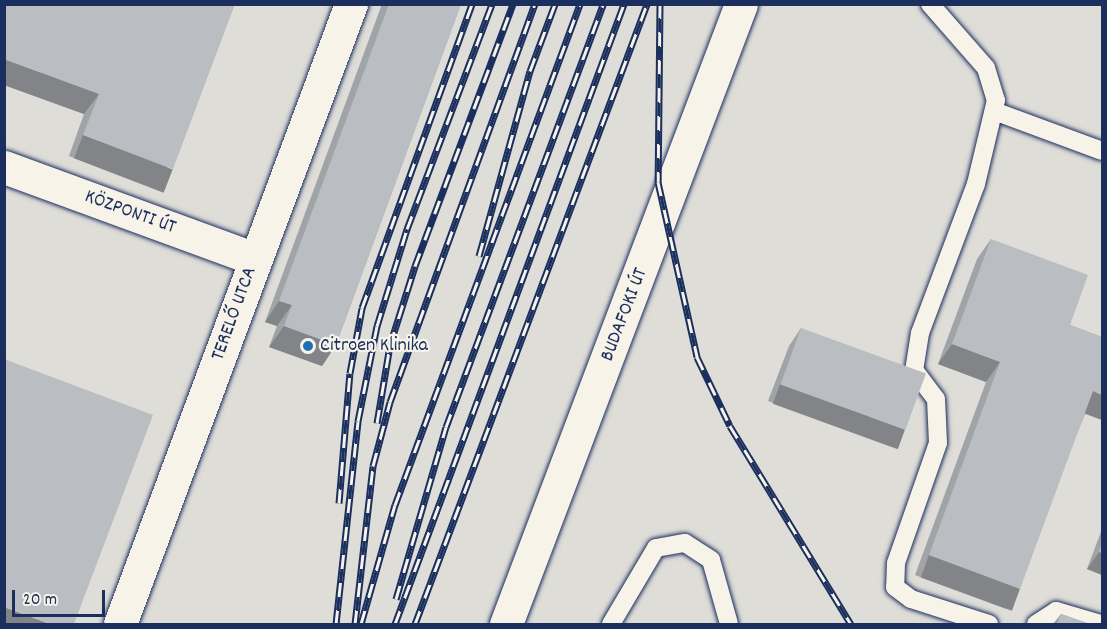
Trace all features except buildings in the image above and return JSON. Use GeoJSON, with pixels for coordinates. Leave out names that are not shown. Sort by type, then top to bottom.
{"type":"FeatureCollection","features":[{"type":"Feature","properties":{"kind":"street","name":"TERELŐ UTCA"},"geometry":{"type":"LineString","coordinates":[[120,624],[351,4]]}},
{"type":"Feature","properties":{"kind":"street","name":"BUDAFOKI ÚT"},"geometry":{"type":"LineString","coordinates":[[506,624],[741,4]]}},
{"type":"Feature","properties":{"kind":"street","name":"KÖZPONTI ÚT"},"geometry":{"type":"LineString","coordinates":[[4,167],[255,259]]}},
{"type":"Feature","properties":{"kind":"lane"},"geometry":{"type":"LineString","coordinates":[[930,4],[986,68],[994,111],[976,184],[920,333],[914,370],[936,399],[938,443],[896,563],[895,587],[911,599],[989,624]]}},
{"type":"Feature","properties":{"kind":"lane"},"geometry":{"type":"LineString","coordinates":[[994,111],[1102,151]]}},
{"type":"Feature","properties":{"kind":"lane"},"geometry":{"type":"LineString","coordinates":[[611,624],[656,548],[685,543],[711,560],[729,624]]}},
{"type":"Feature","properties":{"kind":"lane"},"geometry":{"type":"LineString","coordinates":[[1036,624],[1056,611],[1101,624]]}},
{"type":"Feature","properties":{"kind":"shaded area"},"geometry":{"type":"Polygon","coordinates":[[[4,5],[1102,5],[1102,624],[4,624],[4,5]]]}},
{"type":"Feature","properties":{"kind":"railway"},"geometry":{"type":"LineString","coordinates":[[339,503],[350,373],[362,308],[472,4]]}},
{"type":"Feature","properties":{"kind":"railway"},"geometry":{"type":"LineString","coordinates":[[336,624],[358,421],[377,326],[407,229],[492,4]]}},
{"type":"Feature","properties":{"kind":"railway"},"geometry":{"type":"LineString","coordinates":[[377,423],[390,345],[415,266],[513,4]]}},
{"type":"Feature","properties":{"kind":"railway"},"geometry":{"type":"LineString","coordinates":[[355,624],[373,466],[390,402],[535,4]]}},
{"type":"Feature","properties":{"kind":"railway"},"geometry":{"type":"LineString","coordinates":[[479,256],[530,71],[555,4]]}},
{"type":"Feature","properties":{"kind":"railway"},"geometry":{"type":"LineString","coordinates":[[361,624],[395,505],[580,4]]}},
{"type":"Feature","properties":{"kind":"railway"},"geometry":{"type":"LineString","coordinates":[[396,599],[446,427],[603,4]]}},
{"type":"Feature","properties":{"kind":"railway"},"geometry":{"type":"LineString","coordinates":[[395,624],[624,4]]}},
{"type":"Feature","properties":{"kind":"railway"},"geometry":{"type":"LineString","coordinates":[[415,624],[647,4]]}},
{"type":"Feature","properties":{"kind":"railway"},"geometry":{"type":"LineString","coordinates":[[660,4],[658,182],[697,357],[730,426],[851,624]]}},
{"type":"Feature","properties":{"kind":"place","name":"Citroen Klinika"},"geometry":{"type":"Point","coordinates":[308,346]}}]}
